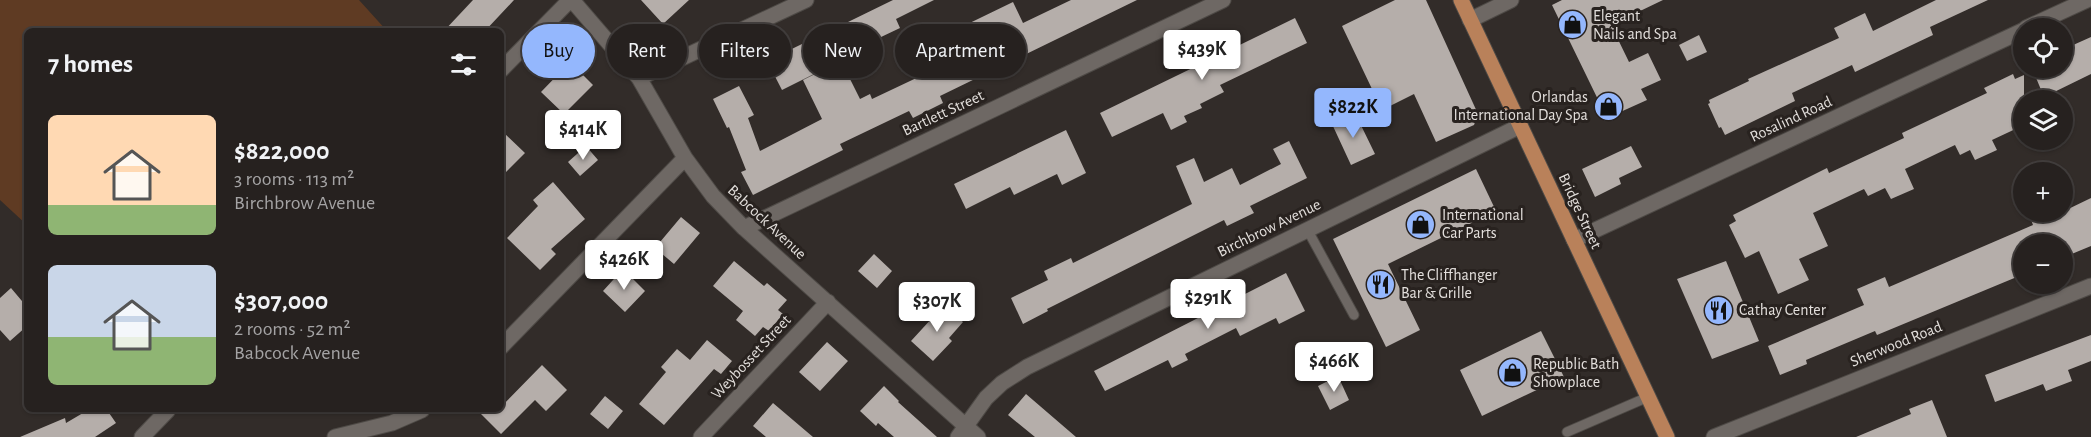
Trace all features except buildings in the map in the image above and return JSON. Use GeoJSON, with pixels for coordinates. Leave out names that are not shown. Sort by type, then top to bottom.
{"type":"FeatureCollection","features":[{"type":"Feature","properties":{"kind":"main road","name":"Bridge Street"},"geometry":{"type":"LineString","coordinates":[[1461,0],[1667,437]]}},
{"type":"Feature","properties":{"kind":"street"},"geometry":{"type":"LineString","coordinates":[[504,67],[571,0]]}},
{"type":"Feature","properties":{"kind":"street","name":"Babcock Avenue"},"geometry":{"type":"LineString","coordinates":[[571,0],[607,41]]}},
{"type":"Feature","properties":{"kind":"street"},"geometry":{"type":"LineString","coordinates":[[687,56],[806,0]]}},
{"type":"Feature","properties":{"kind":"street","name":"Bartlett Street"},"geometry":{"type":"LineString","coordinates":[[744,228],[1222,0]]}},
{"type":"Feature","properties":{"kind":"street"},"geometry":{"type":"LineString","coordinates":[[1470,20],[1511,0]]}},
{"type":"Feature","properties":{"kind":"street","name":"Rosalind Road"},"geometry":{"type":"LineString","coordinates":[[2049,18],[2087,0]]}},
{"type":"Feature","properties":{"kind":"street","name":"Rosalind Road"},"geometry":{"type":"LineString","coordinates":[[1574,240],[2013,35]]}},
{"type":"Feature","properties":{"kind":"street","name":"Babcock Avenue"},"geometry":{"type":"LineString","coordinates":[[639,78],[684,158],[713,196],[744,228],[828,302],[962,431],[978,437]]}},
{"type":"Feature","properties":{"kind":"street","name":"Birchbrow Avenue"},"geometry":{"type":"LineString","coordinates":[[962,431],[986,398],[1002,383],[1027,366],[1520,126]]}},
{"type":"Feature","properties":{"kind":"street"},"geometry":{"type":"LineString","coordinates":[[504,344],[684,158]]}},
{"type":"Feature","properties":{"kind":"street","name":"Sherwood Road"},"geometry":{"type":"LineString","coordinates":[[1714,437],[2091,286]]}},
{"type":"Feature","properties":{"kind":"street","name":"Weybosset Street"},"geometry":{"type":"LineString","coordinates":[[701,437],[828,302]]}},
{"type":"Feature","properties":{"kind":"street"},"geometry":{"type":"LineString","coordinates":[[142,437],[166,412]]}},
{"type":"Feature","properties":{"kind":"street"},"geometry":{"type":"LineString","coordinates":[[335,437],[392,423],[417,412]]}},
{"type":"Feature","properties":{"kind":"lane"},"geometry":{"type":"LineString","coordinates":[[1308,229],[1354,315]]}},
{"type":"Feature","properties":{"kind":"lane"},"geometry":{"type":"LineString","coordinates":[[1567,432],[1648,397]]}},
{"type":"Feature","properties":{"kind":"shaded area"},"geometry":{"type":"Polygon","coordinates":[[[0,0],[359,0],[384,28],[24,28],[24,222],[0,200],[0,0]]]}},
{"type":"Feature","properties":{"kind":"place","name":"Elegant Nails and Spa"},"geometry":{"type":"Point","coordinates":[1572,25]}},
{"type":"Feature","properties":{"kind":"place","name":"Orlandas International Day Spa"},"geometry":{"type":"Point","coordinates":[1609,106]}},
{"type":"Feature","properties":{"kind":"place","name":"International Car Parts"},"geometry":{"type":"Point","coordinates":[1421,224]}},
{"type":"Feature","properties":{"kind":"place","name":"The Cliffhanger Bar & Grille"},"geometry":{"type":"Point","coordinates":[1380,284]}},
{"type":"Feature","properties":{"kind":"place","name":"Cathay Center"},"geometry":{"type":"Point","coordinates":[1718,310]}},
{"type":"Feature","properties":{"kind":"place","name":"Republic Bath Showplace"},"geometry":{"type":"Point","coordinates":[1512,373]}}]}
